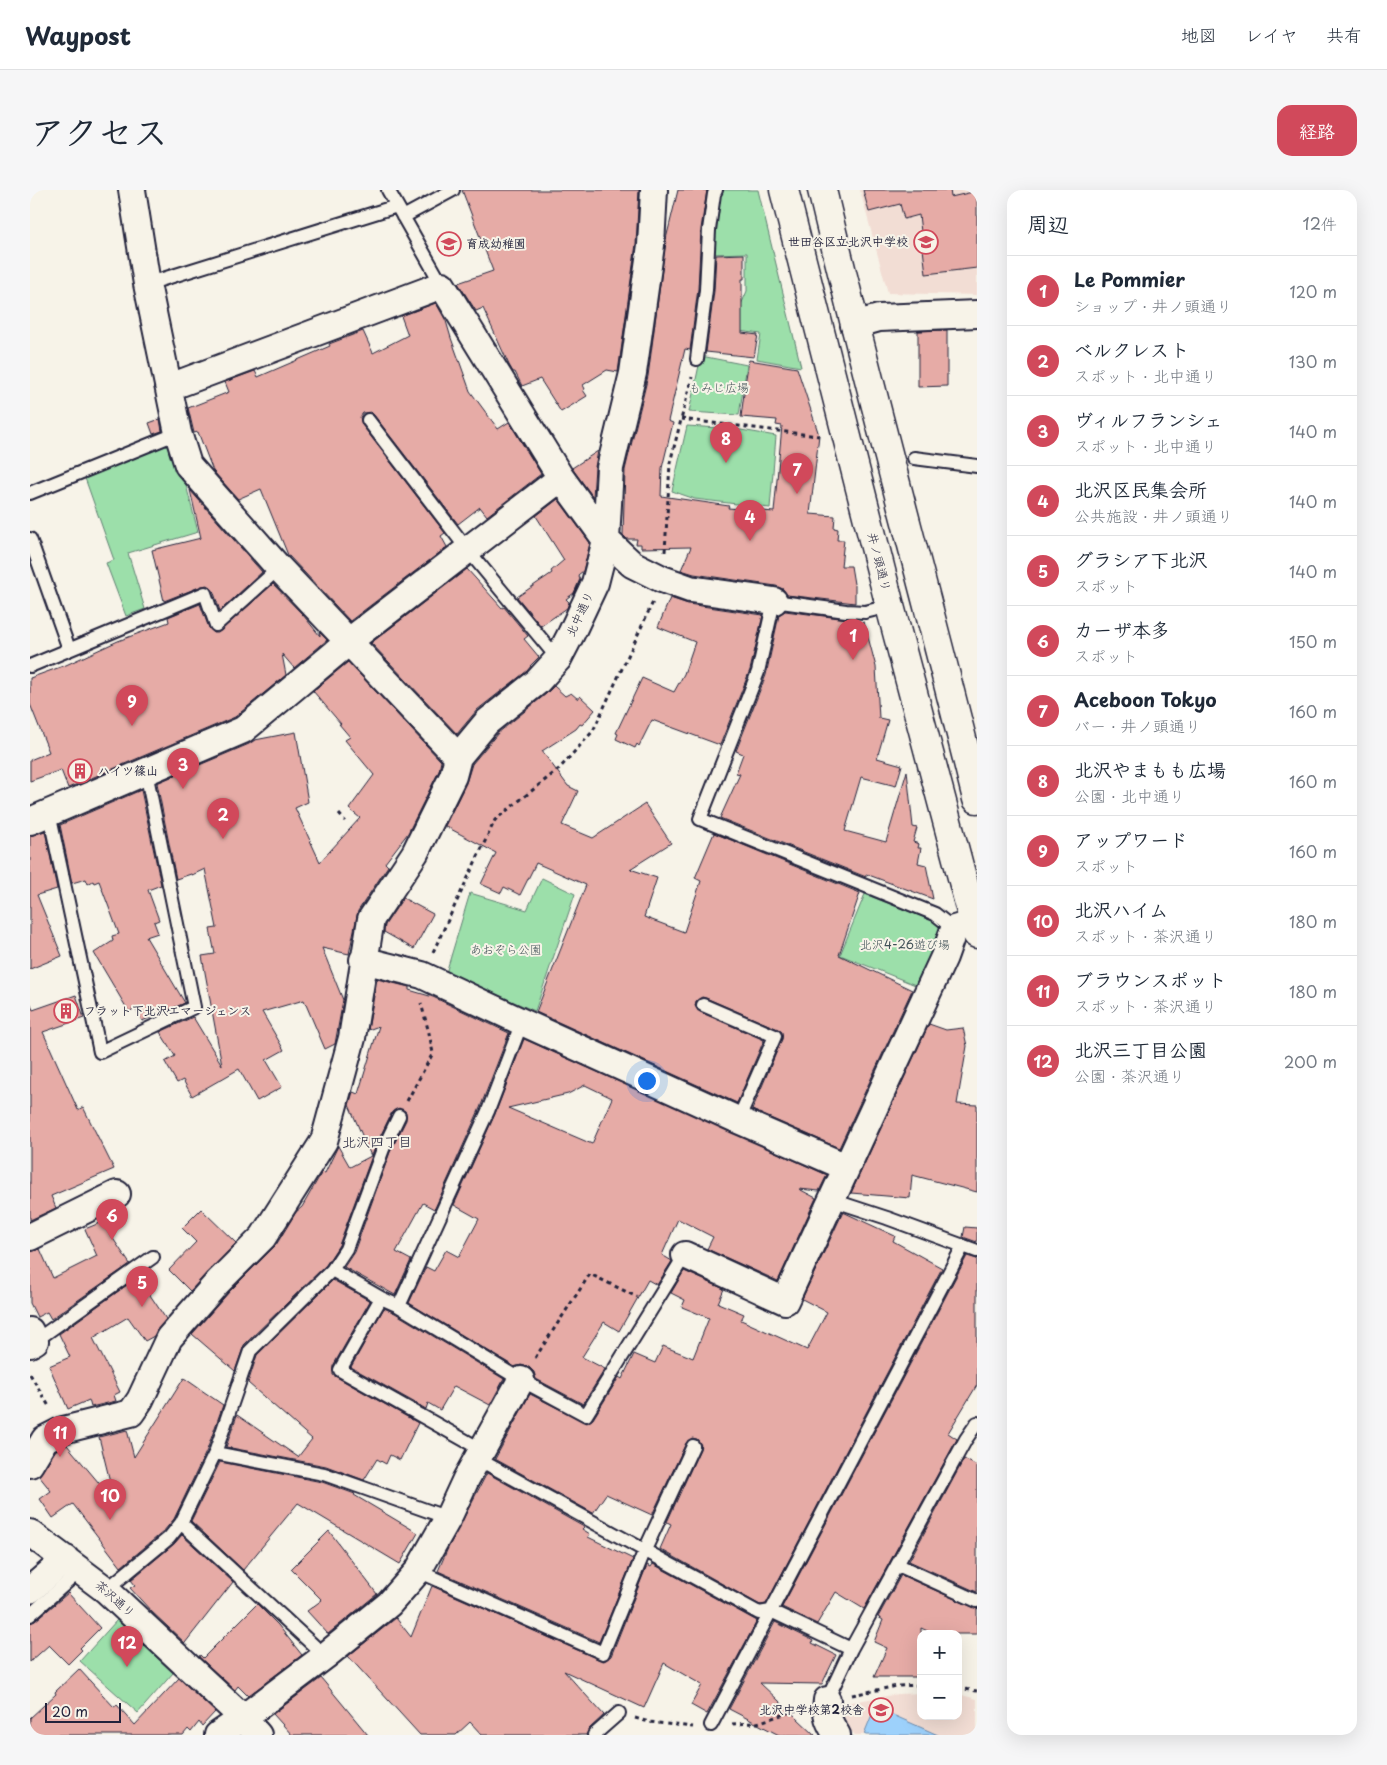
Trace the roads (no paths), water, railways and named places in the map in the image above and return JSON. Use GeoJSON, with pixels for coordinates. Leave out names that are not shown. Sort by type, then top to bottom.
{"type":"FeatureCollection","features":[{"type":"Feature","properties":{"kind":"main road","name":"井ノ頭通り"},"geometry":{"type":"LineString","coordinates":[[784,190],[890,606],[968,928]]}},
{"type":"Feature","properties":{"kind":"main road"},"geometry":{"type":"LineString","coordinates":[[822,190],[854,326],[977,799]]}},
{"type":"Feature","properties":{"kind":"street"},"geometry":{"type":"LineString","coordinates":[[132,190],[148,284],[178,433],[188,465],[279,568],[458,757]]}},
{"type":"Feature","properties":{"kind":"street","name":"北中通り"},"geometry":{"type":"LineString","coordinates":[[30,1464],[54,1434],[131,1413],[140,1400],[169,1338],[218,1282],[263,1237],[324,1141],[352,1038],[371,918],[416,853],[452,776],[458,757],[487,722],[536,682],[558,659],[595,583],[606,540],[610,468],[633,373],[651,245],[654,190]]}},
{"type":"Feature","properties":{"kind":"street"},"geometry":{"type":"LineString","coordinates":[[170,386],[442,285],[561,478],[606,540],[632,564],[662,579],[690,589],[774,601]]}},
{"type":"Feature","properties":{"kind":"street"},"geometry":{"type":"LineString","coordinates":[[854,326],[879,318],[977,314]]}},
{"type":"Feature","properties":{"kind":"street"},"geometry":{"type":"LineString","coordinates":[[40,817],[243,730],[348,642],[561,478]]}},
{"type":"Feature","properties":{"kind":"street"},"geometry":{"type":"LineString","coordinates":[[685,1255],[785,1301],[944,957],[968,928]]}},
{"type":"Feature","properties":{"kind":"street"},"geometry":{"type":"LineString","coordinates":[[363,968],[422,975],[738,1120],[846,1167]]}},
{"type":"Feature","properties":{"kind":"street"},"geometry":{"type":"LineString","coordinates":[[30,1237],[117,1194]]}},
{"type":"Feature","properties":{"kind":"street"},"geometry":{"type":"LineString","coordinates":[[218,1735],[250,1727],[325,1656],[389,1604],[418,1572],[521,1380]]}},
{"type":"Feature","properties":{"kind":"street","name":"茶沢通り"},"geometry":{"type":"LineString","coordinates":[[30,1532],[106,1590],[250,1727]]}},
{"type":"Feature","properties":{"kind":"street"},"geometry":{"type":"LineString","coordinates":[[30,1590],[73,1564]]}},
{"type":"Feature","properties":{"kind":"street"},"geometry":{"type":"LineString","coordinates":[[826,1700],[826,1710],[830,1724],[837,1735]]}},
{"type":"Feature","properties":{"kind":"lane"},"geometry":{"type":"LineString","coordinates":[[388,190],[442,285]]}},
{"type":"Feature","properties":{"kind":"lane"},"geometry":{"type":"LineString","coordinates":[[148,284],[400,211],[453,190]]}},
{"type":"Feature","properties":{"kind":"lane"},"geometry":{"type":"LineString","coordinates":[[697,359],[706,290],[709,230],[716,190]]}},
{"type":"Feature","properties":{"kind":"lane"},"geometry":{"type":"LineString","coordinates":[[368,420],[467,549],[558,659]]}},
{"type":"Feature","properties":{"kind":"lane"},"geometry":{"type":"LineString","coordinates":[[30,493],[178,433]]}},
{"type":"Feature","properties":{"kind":"lane"},"geometry":{"type":"LineString","coordinates":[[914,458],[977,466]]}},
{"type":"Feature","properties":{"kind":"lane"},"geometry":{"type":"LineString","coordinates":[[30,542],[69,649]]}},
{"type":"Feature","properties":{"kind":"lane"},"geometry":{"type":"LineString","coordinates":[[30,666],[205,593],[216,625],[279,568]]}},
{"type":"Feature","properties":{"kind":"lane"},"geometry":{"type":"LineString","coordinates":[[890,606],[866,612],[774,601],[758,672],[700,819],[968,928]]}},
{"type":"Feature","properties":{"kind":"lane"},"geometry":{"type":"LineString","coordinates":[[40,817],[100,1052],[194,1006],[146,772]]}},
{"type":"Feature","properties":{"kind":"lane"},"geometry":{"type":"LineString","coordinates":[[703,1005],[775,1036],[738,1120]]}},
{"type":"Feature","properties":{"kind":"lane"},"geometry":{"type":"LineString","coordinates":[[399,1306],[488,1111],[522,1022]]}},
{"type":"Feature","properties":{"kind":"lane"},"geometry":{"type":"LineString","coordinates":[[106,1590],[169,1538],[181,1523],[215,1454],[250,1351],[332,1270],[346,1249],[383,1149],[400,1116]]}},
{"type":"Feature","properties":{"kind":"lane"},"geometry":{"type":"LineString","coordinates":[[832,1200],[977,1251]]}},
{"type":"Feature","properties":{"kind":"lane"},"geometry":{"type":"LineString","coordinates":[[711,1725],[963,1246]]}},
{"type":"Feature","properties":{"kind":"lane"},"geometry":{"type":"LineString","coordinates":[[332,1270],[399,1306],[521,1380],[586,1415],[685,1255]]}},
{"type":"Feature","properties":{"kind":"lane"},"geometry":{"type":"LineString","coordinates":[[32,1339],[153,1257]]}},
{"type":"Feature","properties":{"kind":"lane"},"geometry":{"type":"LineString","coordinates":[[381,1298],[340,1370],[644,1552],[759,1613],[771,1610],[851,1649]]}},
{"type":"Feature","properties":{"kind":"lane"},"geometry":{"type":"LineString","coordinates":[[826,1700],[851,1649],[966,1439],[977,1423]]}},
{"type":"Feature","properties":{"kind":"lane"},"geometry":{"type":"LineString","coordinates":[[418,1572],[603,1653],[644,1552],[693,1446]]}},
{"type":"Feature","properties":{"kind":"lane"},"geometry":{"type":"LineString","coordinates":[[215,1454],[324,1474],[448,1518]]}},
{"type":"Feature","properties":{"kind":"lane"},"geometry":{"type":"LineString","coordinates":[[181,1523],[325,1656]]}},
{"type":"Feature","properties":{"kind":"lane"},"geometry":{"type":"LineString","coordinates":[[30,1615],[73,1564]]}},
{"type":"Feature","properties":{"kind":"lane"},"geometry":{"type":"LineString","coordinates":[[898,1565],[977,1601]]}},
{"type":"Feature","properties":{"kind":"lane"},"geometry":{"type":"LineString","coordinates":[[594,1735],[618,1713]]}},
{"type":"Feature","properties":{"kind":"water"},"geometry":{"type":"Polygon","coordinates":[[[875,1707],[938,1735],[866,1735],[864,1734],[875,1707]]]}},
{"type":"Feature","properties":{"kind":"place","name":"世田谷区立北沢中学校"},"geometry":{"type":"Point","coordinates":[926,242]}},
{"type":"Feature","properties":{"kind":"place","name":"育成幼稚園"},"geometry":{"type":"Point","coordinates":[449,244]}},
{"type":"Feature","properties":{"kind":"place","name":"北沢やまもも広場"},"geometry":{"type":"Point","coordinates":[726,463]}},
{"type":"Feature","properties":{"kind":"place","name":"Aceboon Tokyo"},"geometry":{"type":"Point","coordinates":[797,494]}},
{"type":"Feature","properties":{"kind":"place","name":"北沢区民集会所"},"geometry":{"type":"Point","coordinates":[750,541]}},
{"type":"Feature","properties":{"kind":"place","name":"Le Pommier"},"geometry":{"type":"Point","coordinates":[853,660]}},
{"type":"Feature","properties":{"kind":"place","name":"アップワード"},"geometry":{"type":"Point","coordinates":[132,726]}},
{"type":"Feature","properties":{"kind":"place","name":"ハイツ篠山"},"geometry":{"type":"Point","coordinates":[80,771]}},
{"type":"Feature","properties":{"kind":"place","name":"ヴィルフランシェ"},"geometry":{"type":"Point","coordinates":[183,789]}},
{"type":"Feature","properties":{"kind":"place","name":"ベルクレスト"},"geometry":{"type":"Point","coordinates":[223,839]}},
{"type":"Feature","properties":{"kind":"place","name":"フラット下北沢エマージェンス"},"geometry":{"type":"Point","coordinates":[66,1011]}},
{"type":"Feature","properties":{"kind":"place","name":"カーザ本多"},"geometry":{"type":"Point","coordinates":[112,1240]}},
{"type":"Feature","properties":{"kind":"place","name":"グラシア下北沢"},"geometry":{"type":"Point","coordinates":[142,1307]}},
{"type":"Feature","properties":{"kind":"place","name":"ブラウンスポット"},"geometry":{"type":"Point","coordinates":[60,1457]}},
{"type":"Feature","properties":{"kind":"place","name":"北沢ハイム"},"geometry":{"type":"Point","coordinates":[110,1520]}},
{"type":"Feature","properties":{"kind":"place","name":"北沢三丁目公園"},"geometry":{"type":"Point","coordinates":[127,1667]}},
{"type":"Feature","properties":{"kind":"place","name":"北沢中学校第2校舎"},"geometry":{"type":"Point","coordinates":[881,1710]}},
{"type":"Feature","properties":{"kind":"district","name":"北沢四丁目"},"geometry":{"type":"Point","coordinates":[377,1142]}},
{"type":"Feature","properties":{"kind":"park label","name":"もみじ広場"},"geometry":{"type":"Point","coordinates":[719,388]}},
{"type":"Feature","properties":{"kind":"park label","name":"北沢4-26遊び場"},"geometry":{"type":"Point","coordinates":[905,945]}},
{"type":"Feature","properties":{"kind":"park label","name":"あおぞら公園"},"geometry":{"type":"Point","coordinates":[506,950]}}]}
